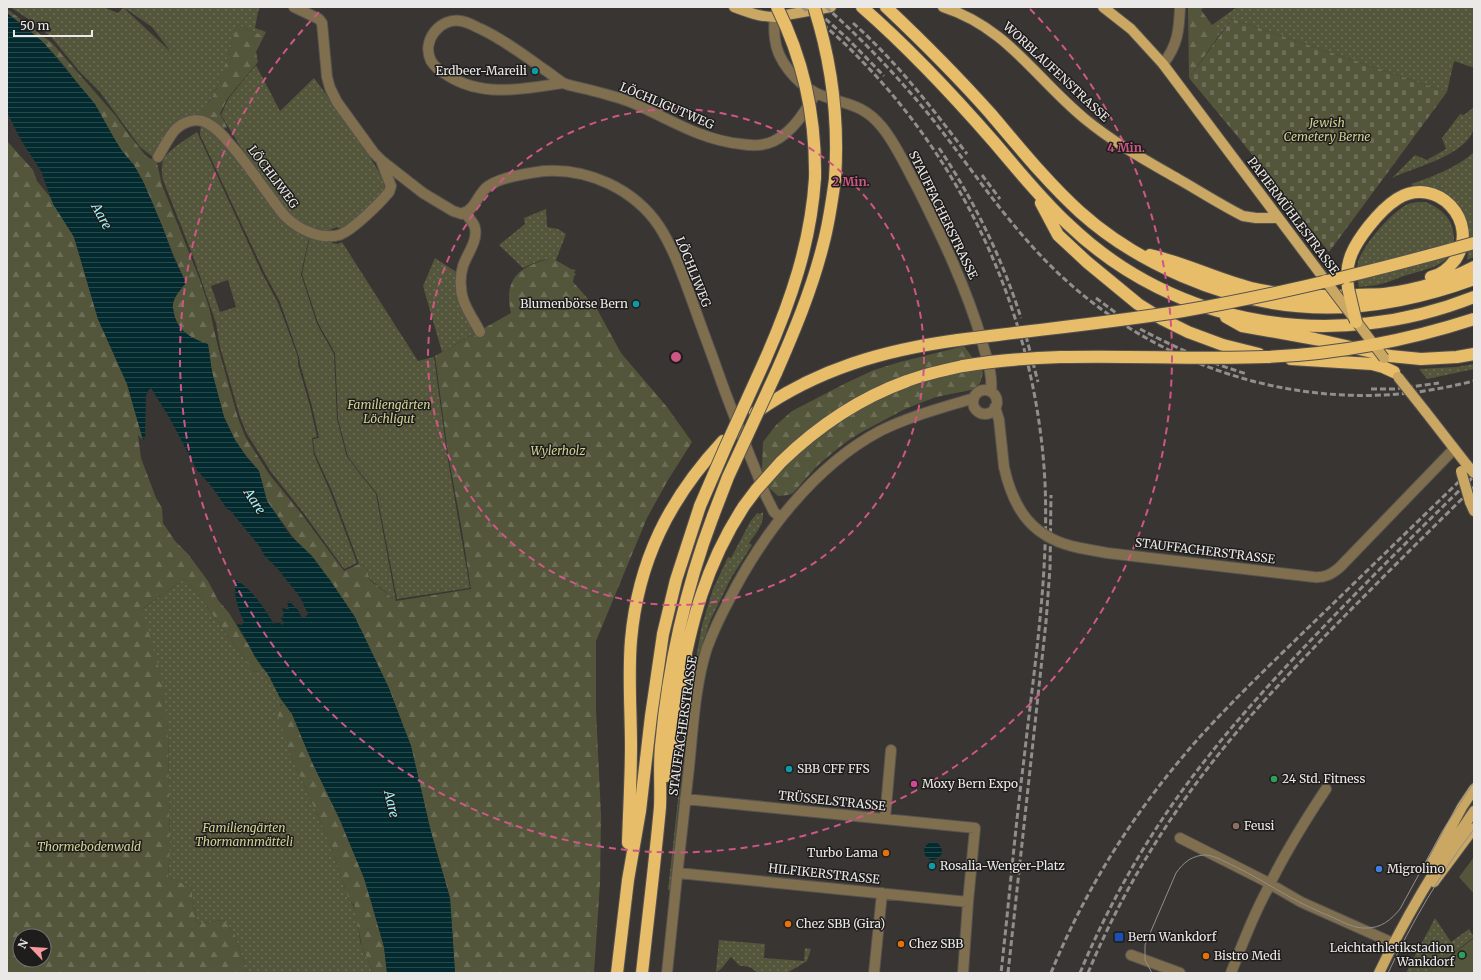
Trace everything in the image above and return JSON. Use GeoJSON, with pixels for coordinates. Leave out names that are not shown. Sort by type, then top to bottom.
{"type":"FeatureCollection","features":[{"type":"Feature","properties":{"kind":"highway"},"geometry":{"type":"LineString","coordinates":[[660,806],[661,748],[674,656],[690,583],[712,516],[728,477],[776,374],[797,323],[816,271],[829,217],[835,179],[836,134],[832,78],[814,7]]}},
{"type":"Feature","properties":{"kind":"highway"},"geometry":{"type":"LineString","coordinates":[[862,7],[940,83],[1069,226],[1114,261],[1140,278],[1184,299],[1213,310],[1242,326],[1315,339],[1390,356],[1421,359],[1457,357],[1474,354]]}},
{"type":"Feature","properties":{"kind":"highway"},"geometry":{"type":"LineString","coordinates":[[886,7],[960,80],[1061,194],[1102,230],[1133,251],[1171,271],[1220,291],[1248,299],[1301,307],[1340,307],[1382,304],[1436,292],[1474,280]]}},
{"type":"Feature","properties":{"kind":"highway"},"geometry":{"type":"LineString","coordinates":[[617,973],[628,880],[640,810],[651,716],[663,634],[676,580],[700,506],[783,318],[800,266],[812,214],[815,159],[812,117],[804,78],[796,51],[776,12]]}},
{"type":"Feature","properties":{"kind":"highway"},"geometry":{"type":"LineString","coordinates":[[1031,185],[1058,235],[1087,262],[1138,304],[1162,319],[1188,332],[1244,352],[1294,359],[1372,364],[1383,367],[1396,374]]}},
{"type":"Feature","properties":{"kind":"highway"},"geometry":{"type":"LineString","coordinates":[[1356,322],[1348,288],[1346,268],[1350,255],[1367,229],[1389,204],[1408,194],[1419,192],[1431,194],[1442,198],[1452,206],[1459,217],[1464,240],[1459,254],[1452,265],[1443,272],[1434,276],[1362,294]]}},
{"type":"Feature","properties":{"kind":"highway"},"geometry":{"type":"LineString","coordinates":[[628,880],[631,748],[631,641],[639,588],[650,555],[670,510],[695,472],[723,441],[753,414],[806,382],[856,362],[908,348],[958,340],[1122,320],[1218,304],[1347,277],[1474,243]]}},
{"type":"Feature","properties":{"kind":"highway"},"geometry":{"type":"LineString","coordinates":[[1133,251],[1173,260],[1231,282],[1252,288],[1278,293],[1325,296],[1384,294],[1408,290],[1451,277],[1474,266]]}},
{"type":"Feature","properties":{"kind":"highway"},"geometry":{"type":"LineString","coordinates":[[1213,310],[1272,323],[1299,326],[1344,326],[1369,324],[1413,317],[1474,297]]}},
{"type":"Feature","properties":{"kind":"highway"},"geometry":{"type":"LineString","coordinates":[[642,973],[660,806],[671,750],[681,678],[695,613],[712,565],[726,535],[744,506],[781,462],[812,434],[858,403],[883,391],[908,381],[963,366],[987,362],[1041,357],[1237,358],[1320,353],[1354,349],[1400,340],[1474,319]]}},
{"type":"Feature","properties":{"kind":"main road"},"geometry":{"type":"LineString","coordinates":[[734,7],[758,16],[776,12],[832,7]]}},
{"type":"Feature","properties":{"kind":"main road","name":"WORBLAUFENSTRASSE"},"geometry":{"type":"LineString","coordinates":[[943,7],[970,17],[993,31],[1014,49],[1076,111],[1124,148],[1243,216],[1256,218],[1277,218]]}},
{"type":"Feature","properties":{"kind":"main road","name":"PAPIERMÜHLESTRASSE"},"geometry":{"type":"LineString","coordinates":[[1103,7],[1131,29],[1163,64],[1356,322],[1454,449],[1469,464],[1474,473]]}},
{"type":"Feature","properties":{"kind":"main road","name":"PAPIERMÜHLESTRASSE"},"geometry":{"type":"LineString","coordinates":[[1469,464],[1472,506]]}},
{"type":"Feature","properties":{"kind":"main road"},"geometry":{"type":"LineString","coordinates":[[1408,915],[1415,894],[1462,807],[1474,788]]}},
{"type":"Feature","properties":{"kind":"main road"},"geometry":{"type":"LineString","coordinates":[[1379,973],[1408,915],[1450,845],[1474,811]]}},
{"type":"Feature","properties":{"kind":"main road"},"geometry":{"type":"LineString","coordinates":[[1408,915],[1474,828]]}},
{"type":"Feature","properties":{"kind":"street","name":"LÖCHLIWEG"},"geometry":{"type":"LineString","coordinates":[[294,7],[319,19],[322,23],[327,77],[331,90],[345,114],[374,153],[409,183],[443,205],[458,213],[465,212],[473,207],[483,191],[493,183],[510,178],[544,172],[573,173],[596,178],[621,190],[640,205],[658,225],[672,249],[766,496],[774,512],[781,518]]}},
{"type":"Feature","properties":{"kind":"street"},"geometry":{"type":"LineString","coordinates":[[1163,64],[1172,53],[1177,39],[1179,32],[1180,7]]}},
{"type":"Feature","properties":{"kind":"street"},"geometry":{"type":"LineString","coordinates":[[776,12],[775,39],[783,61],[799,81],[816,93]]}},
{"type":"Feature","properties":{"kind":"street","name":"LÖCHLIGUTWEG"},"geometry":{"type":"LineString","coordinates":[[563,83],[500,90],[487,90],[468,86],[452,79],[436,67],[428,49],[430,40],[435,30],[443,24],[451,21],[464,22],[506,43],[563,83],[632,103],[688,130],[713,139],[750,145],[767,144],[782,136],[799,120],[816,93]]}},
{"type":"Feature","properties":{"kind":"street","name":"STAUFFACHERSTRASSE"},"geometry":{"type":"LineString","coordinates":[[816,93],[848,103],[864,111],[878,123],[889,137],[938,229],[964,289],[985,352],[991,379],[990,391]]}},
{"type":"Feature","properties":{"kind":"street","name":"LÖCHLIWEG"},"geometry":{"type":"LineString","coordinates":[[158,157],[174,131],[188,122],[196,120],[205,122],[219,132],[238,153],[287,218],[310,232],[323,236],[341,235],[383,199],[389,192],[391,186],[382,161]]}},
{"type":"Feature","properties":{"kind":"street"},"geometry":{"type":"LineString","coordinates":[[465,212],[475,228],[475,234],[474,242],[463,266],[460,288],[465,304],[480,332]]}},
{"type":"Feature","properties":{"kind":"street","name":"STAUFFACHERSTRASSE"},"geometry":{"type":"LineString","coordinates":[[667,973],[685,800],[700,677],[708,647],[719,619],[759,546],[781,518],[825,471],[866,439],[905,419],[974,398],[981,390],[990,391],[996,398],[1004,467],[1015,502],[1027,520],[1050,539],[1062,544],[1107,553],[1317,578],[1329,575],[1340,567],[1454,449]]}},
{"type":"Feature","properties":{"kind":"street"},"geometry":{"type":"LineString","coordinates":[[974,398],[973,404],[979,412],[987,413],[996,407]]}},
{"type":"Feature","properties":{"kind":"street"},"geometry":{"type":"LineString","coordinates":[[885,820],[891,750]]}},
{"type":"Feature","properties":{"kind":"street"},"geometry":{"type":"LineString","coordinates":[[1231,973],[1252,920],[1270,884],[1303,824],[1326,789]]}},
{"type":"Feature","properties":{"kind":"street","name":"TRÜSSELSTRASSE"},"geometry":{"type":"LineString","coordinates":[[685,800],[976,828],[968,902]]}},
{"type":"Feature","properties":{"kind":"street"},"geometry":{"type":"LineString","coordinates":[[1180,838],[1270,884],[1301,902],[1393,943]]}},
{"type":"Feature","properties":{"kind":"street","name":"HILFIKERSTRASSE"},"geometry":{"type":"LineString","coordinates":[[678,873],[968,902]]}},
{"type":"Feature","properties":{"kind":"street"},"geometry":{"type":"LineString","coordinates":[[874,973],[882,893]]}},
{"type":"Feature","properties":{"kind":"street"},"geometry":{"type":"LineString","coordinates":[[963,973],[968,902]]}},
{"type":"Feature","properties":{"kind":"street"},"geometry":{"type":"LineString","coordinates":[[1132,954],[1180,973]]}},
{"type":"Feature","properties":{"kind":"green space"},"geometry":{"type":"Polygon","coordinates":[[[10,7],[103,7],[118,13],[124,7],[260,7],[255,28],[266,32],[264,36],[237,25],[223,73],[213,96],[203,110],[199,120],[188,121],[153,157],[140,147],[100,92],[79,71],[52,38],[30,20],[10,7]],[[126,9],[171,52],[152,27],[126,9]]]}},
{"type":"Feature","properties":{"kind":"green space"},"geometry":{"type":"Polygon","coordinates":[[[1188,7],[1204,7],[1201,10],[1212,25],[1218,37],[1189,78],[1188,7]]]}},
{"type":"Feature","properties":{"kind":"green space"},"geometry":{"type":"Polygon","coordinates":[[[1237,7],[1474,7],[1474,68],[1454,61],[1447,92],[1232,19],[1218,37],[1212,25],[1237,7]]]}},
{"type":"Feature","properties":{"kind":"green space","name":"Wylerholz"},"geometry":{"type":"Polygon","coordinates":[[[7,9],[52,43],[115,115],[146,156],[151,159],[158,157],[157,163],[162,185],[200,280],[209,307],[218,347],[238,418],[245,436],[269,474],[300,512],[344,571],[359,564],[366,567],[370,580],[396,601],[471,589],[448,454],[435,356],[511,313],[509,301],[510,291],[512,282],[516,275],[531,265],[541,261],[552,258],[571,269],[576,270],[574,272],[576,275],[574,276],[573,282],[597,309],[621,353],[667,407],[692,442],[668,480],[647,518],[596,641],[596,710],[601,815],[600,883],[594,973],[455,973],[450,898],[431,832],[411,746],[388,686],[298,544],[267,501],[259,471],[235,440],[224,417],[212,372],[208,345],[186,334],[176,320],[173,308],[174,301],[186,283],[141,178],[65,66],[38,38],[7,13],[7,9]]]}},
{"type":"Feature","properties":{"kind":"green space","name":"Jewish Cemetery Berne"},"geometry":{"type":"Polygon","coordinates":[[[1232,19],[1447,92],[1329,252],[1189,78],[1232,19]]]}},
{"type":"Feature","properties":{"kind":"green space"},"geometry":{"type":"Polygon","coordinates":[[[237,25],[264,36],[256,52],[258,62],[227,99],[220,114],[227,127],[220,131],[199,120],[201,113],[218,86],[237,25]]]}},
{"type":"Feature","properties":{"kind":"green space"},"geometry":{"type":"Polygon","coordinates":[[[256,65],[280,111],[314,78],[359,139],[385,182],[385,188],[376,201],[342,230],[337,227],[329,232],[312,230],[296,221],[283,210],[254,169],[221,115],[228,99],[256,65]]]}},
{"type":"Feature","properties":{"kind":"green space"},"geometry":{"type":"Polygon","coordinates":[[[1474,107],[1474,128],[1469,138],[1461,146],[1451,153],[1392,178],[1415,155],[1427,160],[1446,149],[1442,138],[1460,114],[1464,115],[1474,107]]]}},
{"type":"Feature","properties":{"kind":"green space"},"geometry":{"type":"Polygon","coordinates":[[[201,122],[205,122],[276,205],[310,233],[301,274],[317,324],[334,354],[337,419],[347,457],[376,494],[396,601],[370,579],[366,567],[359,564],[332,491],[315,454],[313,439],[319,438],[312,406],[299,357],[280,302],[264,272],[200,135],[201,122]]]}},
{"type":"Feature","properties":{"kind":"green space","name":"Familiengärten Löchligut"},"geometry":{"type":"Polygon","coordinates":[[[197,132],[262,273],[278,303],[298,357],[298,364],[317,437],[312,438],[314,455],[330,491],[357,563],[344,569],[302,511],[271,472],[247,434],[240,417],[220,347],[216,323],[194,259],[163,180],[162,166],[165,157],[183,141],[197,132]],[[228,280],[211,286],[220,312],[236,307],[228,280]]]}},
{"type":"Feature","properties":{"kind":"green space","name":"Thormebodenwald"},"geometry":{"type":"Polygon","coordinates":[[[7,141],[33,170],[37,181],[50,197],[74,237],[98,319],[127,384],[143,440],[138,435],[141,458],[156,498],[162,508],[163,523],[175,541],[188,554],[208,581],[218,600],[229,613],[263,669],[254,672],[200,597],[184,579],[141,610],[148,629],[162,680],[168,730],[170,850],[168,877],[191,887],[197,924],[223,920],[234,932],[247,973],[7,973],[7,141]]]}},
{"type":"Feature","properties":{"kind":"green space"},"geometry":{"type":"Polygon","coordinates":[[[1474,152],[1474,257],[1467,260],[1469,242],[1467,227],[1423,187],[1414,186],[1411,184],[1436,175],[1460,163],[1474,152]]]}},
{"type":"Feature","properties":{"kind":"green space"},"geometry":{"type":"Polygon","coordinates":[[[1426,202],[1447,216],[1452,225],[1454,241],[1452,250],[1448,257],[1442,263],[1434,267],[1381,284],[1359,287],[1357,274],[1358,262],[1372,237],[1388,219],[1404,206],[1411,203],[1426,202]]]}},
{"type":"Feature","properties":{"kind":"green space"},"geometry":{"type":"Polygon","coordinates":[[[546,209],[547,227],[558,229],[566,234],[556,260],[548,259],[523,268],[499,245],[525,224],[524,218],[546,209]]]}},
{"type":"Feature","properties":{"kind":"green space","name":"Familiengärten Löchligut"},"geometry":{"type":"Polygon","coordinates":[[[310,235],[333,240],[332,243],[338,244],[342,242],[418,361],[434,357],[447,454],[470,588],[397,599],[377,494],[348,457],[338,419],[335,353],[318,323],[302,274],[310,235]]]}},
{"type":"Feature","properties":{"kind":"green space"},"geometry":{"type":"Polygon","coordinates":[[[435,258],[458,273],[477,332],[442,352],[423,286],[435,258]]]}},
{"type":"Feature","properties":{"kind":"green space"},"geometry":{"type":"Polygon","coordinates":[[[964,346],[983,372],[981,381],[976,389],[936,397],[905,409],[860,433],[846,442],[817,466],[793,493],[778,496],[769,488],[762,470],[763,442],[776,425],[792,411],[874,370],[964,346]]]}},
{"type":"Feature","properties":{"kind":"green space"},"geometry":{"type":"Polygon","coordinates":[[[1474,364],[1474,369],[1427,379],[1419,369],[1456,367],[1474,364]]]}},
{"type":"Feature","properties":{"kind":"green space"},"geometry":{"type":"Polygon","coordinates":[[[763,512],[761,525],[749,543],[752,545],[731,578],[710,621],[698,658],[683,761],[670,890],[668,890],[690,691],[702,625],[713,589],[728,557],[731,558],[750,522],[757,513],[760,514],[763,512]]]}},
{"type":"Feature","properties":{"kind":"green space","name":"Familiengärten Thormannmätteli"},"geometry":{"type":"Polygon","coordinates":[[[184,579],[200,597],[254,672],[265,669],[284,703],[280,705],[289,751],[330,843],[349,900],[353,905],[357,916],[360,941],[372,973],[247,973],[234,932],[223,920],[197,924],[191,887],[168,877],[170,850],[168,730],[141,610],[184,579]]]}},
{"type":"Feature","properties":{"kind":"green space"},"geometry":{"type":"Polygon","coordinates":[[[284,703],[292,714],[312,762],[340,820],[364,878],[384,947],[387,973],[372,973],[371,967],[362,947],[354,905],[349,900],[330,843],[289,751],[278,715],[278,708],[284,703]]]}},
{"type":"Feature","properties":{"kind":"green space"},"geometry":{"type":"Polygon","coordinates":[[[1474,857],[1474,894],[1459,877],[1474,857]]]}},
{"type":"Feature","properties":{"kind":"green space"},"geometry":{"type":"Polygon","coordinates":[[[1435,918],[1451,942],[1469,929],[1474,937],[1428,973],[1406,973],[1435,918]]]}},
{"type":"Feature","properties":{"kind":"green space","name":"Leichtathletikstadion Wankdorf"},"geometry":{"type":"Polygon","coordinates":[[[1474,938],[1474,973],[1428,973],[1474,938]]]}},
{"type":"Feature","properties":{"kind":"green space"},"geometry":{"type":"Polygon","coordinates":[[[719,940],[765,944],[764,958],[804,961],[805,948],[811,949],[807,961],[787,973],[757,973],[750,967],[740,966],[731,957],[722,968],[716,972],[719,940]]]}},
{"type":"Feature","properties":{"kind":"water","name":"Aare"},"geometry":{"type":"Polygon","coordinates":[[[7,13],[43,42],[95,104],[122,151],[134,165],[143,181],[173,256],[186,283],[174,301],[173,308],[176,320],[186,334],[196,340],[208,344],[212,372],[224,417],[235,440],[259,471],[267,501],[290,535],[312,556],[355,617],[388,686],[411,746],[431,832],[450,898],[455,973],[387,973],[384,947],[364,878],[340,820],[312,762],[292,714],[280,698],[269,676],[255,657],[237,624],[242,625],[244,622],[238,607],[235,586],[236,580],[247,588],[262,605],[274,624],[278,622],[283,625],[284,622],[281,619],[284,614],[282,608],[289,610],[287,602],[289,601],[298,610],[302,618],[308,614],[300,597],[278,569],[264,555],[260,547],[230,510],[227,509],[212,487],[197,470],[169,417],[151,388],[146,396],[145,438],[143,440],[127,384],[98,319],[74,237],[53,204],[41,171],[21,140],[7,112],[7,13]]]}},
{"type":"Feature","properties":{"kind":"water"},"geometry":{"type":"Polygon","coordinates":[[[933,842],[939,845],[942,851],[939,857],[933,860],[927,857],[924,851],[927,845],[933,842]]]}},
{"type":"Feature","properties":{"kind":"tram line"},"geometry":{"type":"LineString","coordinates":[[1152,973],[1145,960],[1145,945],[1176,873],[1188,860],[1201,855],[1220,859],[1304,905],[1345,923],[1363,928],[1377,927],[1393,917],[1400,909],[1443,830],[1474,782]]}},
{"type":"Feature","properties":{"kind":"tram line"},"geometry":{"type":"LineString","coordinates":[[1388,973],[1427,899],[1474,829]]}},
{"type":"Feature","properties":{"kind":"railway"},"geometry":{"type":"LineString","coordinates":[[802,7],[857,56],[897,100],[932,148],[964,199],[990,252],[1012,307],[1028,365],[1039,423],[1045,483],[1045,552],[1040,621],[1001,973]]}},
{"type":"Feature","properties":{"kind":"railway"},"geometry":{"type":"LineString","coordinates":[[812,7],[847,38],[884,76]]}},
{"type":"Feature","properties":{"kind":"railway"},"geometry":{"type":"LineString","coordinates":[[826,7],[869,48],[909,91],[934,121],[1000,208],[1042,257],[1078,291],[1117,320],[1160,345],[1205,366],[1252,381],[1300,391],[1349,395],[1399,394],[1436,389],[1474,381]]}},
{"type":"Feature","properties":{"kind":"railway"},"geometry":{"type":"LineString","coordinates":[[853,23],[899,69],[927,102],[967,154]]}},
{"type":"Feature","properties":{"kind":"railway"},"geometry":{"type":"LineString","coordinates":[[939,148],[964,188],[986,230],[1005,273],[1021,318]]}},
{"type":"Feature","properties":{"kind":"railway"},"geometry":{"type":"LineString","coordinates":[[982,175],[1000,199]]}},
{"type":"Feature","properties":{"kind":"railway"},"geometry":{"type":"LineString","coordinates":[[1096,298],[1120,316]]}},
{"type":"Feature","properties":{"kind":"railway"},"geometry":{"type":"LineString","coordinates":[[1140,329],[1192,354],[1247,374]]}},
{"type":"Feature","properties":{"kind":"railway"},"geometry":{"type":"LineString","coordinates":[[1026,336],[1038,382]]}},
{"type":"Feature","properties":{"kind":"railway"},"geometry":{"type":"LineString","coordinates":[[1371,389],[1395,389],[1439,383]]}},
{"type":"Feature","properties":{"kind":"railway"},"geometry":{"type":"LineString","coordinates":[[1051,973],[1080,910],[1114,850],[1133,821],[1175,766],[1198,739],[1254,680],[1474,467]]}},
{"type":"Feature","properties":{"kind":"railway"},"geometry":{"type":"LineString","coordinates":[[1080,973],[1106,916],[1136,861],[1152,834],[1207,758],[1258,698],[1311,640],[1474,476]]}},
{"type":"Feature","properties":{"kind":"railway"},"geometry":{"type":"LineString","coordinates":[[1088,973],[1130,885],[1182,802],[1222,750],[1259,706],[1325,636],[1474,487]]}},
{"type":"Feature","properties":{"kind":"railway"},"geometry":{"type":"LineString","coordinates":[[1008,973],[1046,622],[1050,568],[1051,495]]}},
{"type":"Feature","properties":{"kind":"place","name":"Erdbeer-Mareili"},"geometry":{"type":"Point","coordinates":[535,71]}},
{"type":"Feature","properties":{"kind":"place","name":"Blumenbörse Bern"},"geometry":{"type":"Point","coordinates":[636,304]}},
{"type":"Feature","properties":{"kind":"place","name":"SBB CFF FFS"},"geometry":{"type":"Point","coordinates":[789,769]}},
{"type":"Feature","properties":{"kind":"place","name":"24 Std. Fitness"},"geometry":{"type":"Point","coordinates":[1274,779]}},
{"type":"Feature","properties":{"kind":"place","name":"Moxy Bern Expo"},"geometry":{"type":"Point","coordinates":[914,784]}},
{"type":"Feature","properties":{"kind":"place","name":"Feusi"},"geometry":{"type":"Point","coordinates":[1236,826]}},
{"type":"Feature","properties":{"kind":"place","name":"Turbo Lama"},"geometry":{"type":"Point","coordinates":[886,853]}},
{"type":"Feature","properties":{"kind":"place","name":"Rosalia-Wenger-Platz"},"geometry":{"type":"Point","coordinates":[932,866]}},
{"type":"Feature","properties":{"kind":"place","name":"Migrolino"},"geometry":{"type":"Point","coordinates":[1379,869]}},
{"type":"Feature","properties":{"kind":"place","name":"Chez SBB (Gira)"},"geometry":{"type":"Point","coordinates":[788,924]}},
{"type":"Feature","properties":{"kind":"place","name":"Bern Wankdorf"},"geometry":{"type":"Point","coordinates":[1119,937]}},
{"type":"Feature","properties":{"kind":"place","name":"Chez SBB"},"geometry":{"type":"Point","coordinates":[901,944]}},
{"type":"Feature","properties":{"kind":"place","name":"Leichtathletikstadion Wankdorf"},"geometry":{"type":"Point","coordinates":[1462,955]}},
{"type":"Feature","properties":{"kind":"place","name":"Bistro Medi"},"geometry":{"type":"Point","coordinates":[1206,956]}}]}
